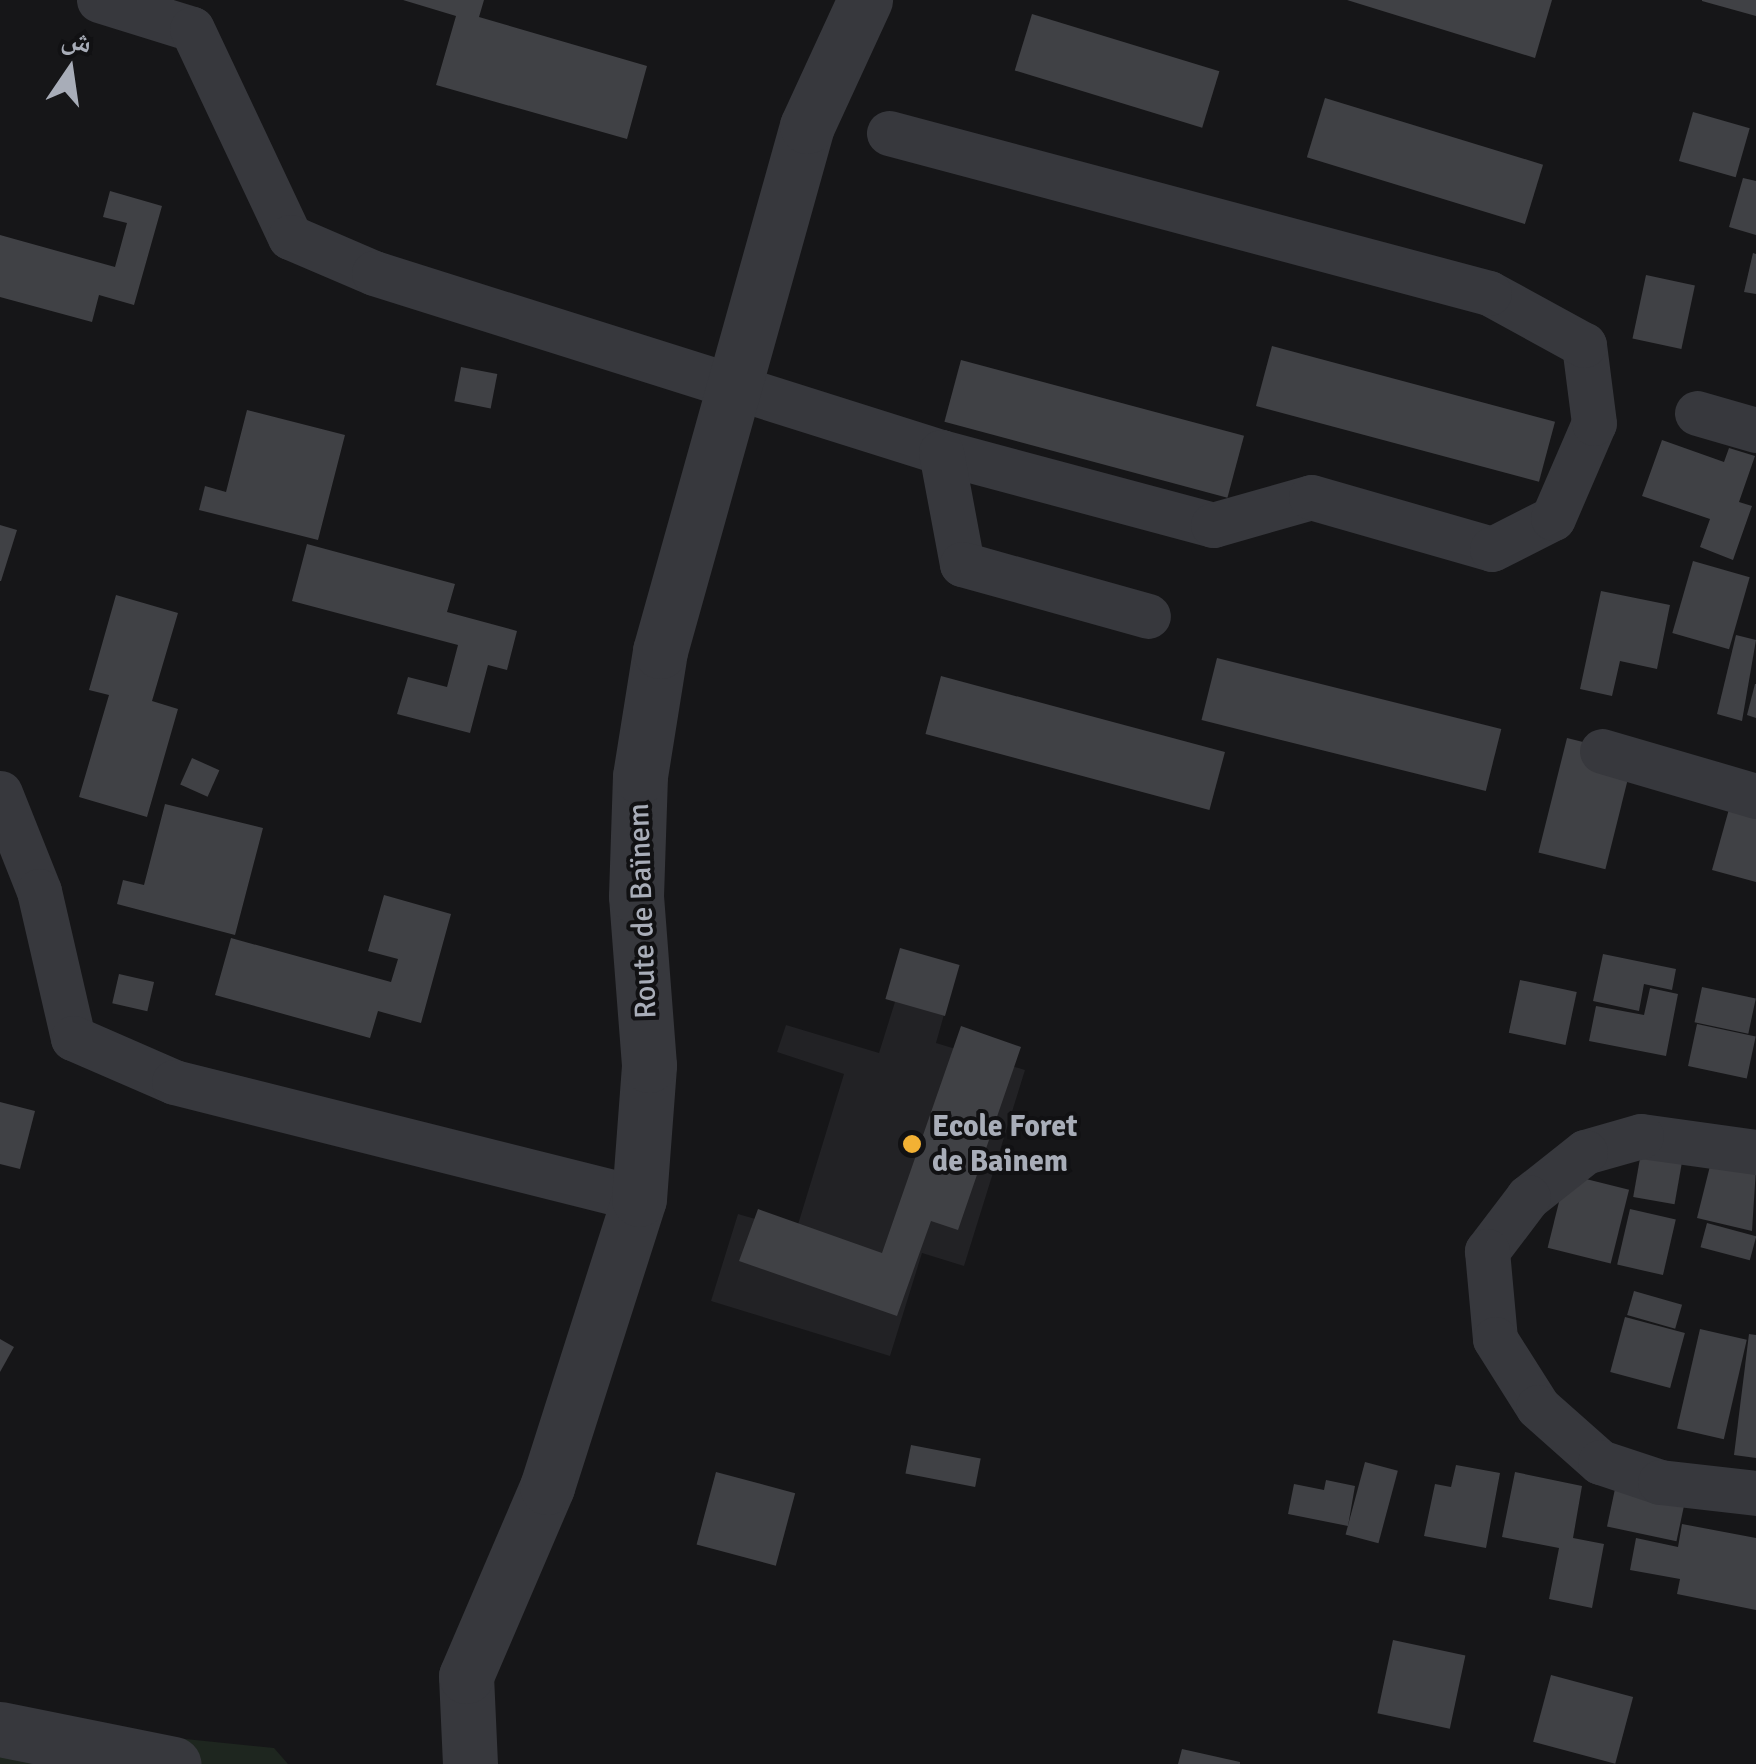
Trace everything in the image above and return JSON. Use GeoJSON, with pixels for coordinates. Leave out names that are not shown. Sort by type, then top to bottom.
{"type":"FeatureCollection","features":[{"type":"Feature","properties":{"kind":"street"},"geometry":{"type":"LineString","coordinates":[[99,0],[192,30],[290,237],[374,273],[941,452],[1213,526],[1311,497],[1492,550],[1553,518],[1594,423],[1584,345],[1489,293],[889,132]]}},
{"type":"Feature","properties":{"kind":"street","name":"Route de Baïnem"},"geometry":{"type":"LineString","coordinates":[[470,1764],[466,1676],[547,1486],[639,1199],[649,1065],[636,896],[640,776],[660,651],[807,126],[865,0]]}},
{"type":"Feature","properties":{"kind":"street"},"geometry":{"type":"LineString","coordinates":[[1697,414],[1756,430]]}},
{"type":"Feature","properties":{"kind":"street"},"geometry":{"type":"LineString","coordinates":[[941,452],[962,564],[1148,616]]}},
{"type":"Feature","properties":{"kind":"street"},"geometry":{"type":"LineString","coordinates":[[1602,751],[1756,796]]}},
{"type":"Feature","properties":{"kind":"street"},"geometry":{"type":"LineString","coordinates":[[0,794],[39,891],[73,1038],[174,1082],[639,1199]]}},
{"type":"Feature","properties":{"kind":"street"},"geometry":{"type":"LineString","coordinates":[[1756,1152],[1641,1136],[1585,1152],[1528,1197],[1486,1250],[1495,1339],[1538,1407],[1600,1462],[1660,1482],[1756,1493]]}},
{"type":"Feature","properties":{"kind":"street"},"geometry":{"type":"LineString","coordinates":[[0,1730],[172,1764]]}},
{"type":"Feature","properties":{"kind":"shaded area","name":"Ecole Foret de Bainem"},"geometry":{"type":"Polygon","coordinates":[[[899,989],[947,1004],[936,1043],[1025,1070],[964,1266],[922,1253],[890,1356],[711,1301],[738,1214],[796,1231],[844,1074],[777,1052],[786,1025],[879,1053],[899,989]]]}},
{"type":"Feature","properties":{"kind":"shaded area"},"geometry":{"type":"Polygon","coordinates":[[[0,1720],[274,1748],[288,1764],[0,1764],[0,1720]]]}},
{"type":"Feature","properties":{"kind":"building"},"geometry":{"type":"Polygon","coordinates":[[[403,0],[484,0],[479,17],[647,66],[627,139],[436,85],[456,16],[403,0]]]}},
{"type":"Feature","properties":{"kind":"building"},"geometry":{"type":"Polygon","coordinates":[[[1347,0],[1552,0],[1535,58],[1347,0]]]}},
{"type":"Feature","properties":{"kind":"building"},"geometry":{"type":"Polygon","coordinates":[[[1756,0],[1756,16],[1702,1],[1756,0]]]}},
{"type":"Feature","properties":{"kind":"building"},"geometry":{"type":"Polygon","coordinates":[[[1032,14],[1219,71],[1202,128],[1015,70],[1032,14]]]}},
{"type":"Feature","properties":{"kind":"building"},"geometry":{"type":"Polygon","coordinates":[[[1325,98],[1543,165],[1525,224],[1307,157],[1325,98]]]}},
{"type":"Feature","properties":{"kind":"building"},"geometry":{"type":"Polygon","coordinates":[[[1693,112],[1750,128],[1736,177],[1679,161],[1693,112]]]}},
{"type":"Feature","properties":{"kind":"building"},"geometry":{"type":"Polygon","coordinates":[[[1743,178],[1756,181],[1756,235],[1729,227],[1743,178]]]}},
{"type":"Feature","properties":{"kind":"building"},"geometry":{"type":"Polygon","coordinates":[[[110,191],[162,206],[134,305],[99,295],[92,322],[0,297],[0,235],[115,267],[127,223],[103,217],[110,191]]]}},
{"type":"Feature","properties":{"kind":"building"},"geometry":{"type":"Polygon","coordinates":[[[1753,253],[1756,254],[1756,294],[1744,292],[1753,253]]]}},
{"type":"Feature","properties":{"kind":"building"},"geometry":{"type":"Polygon","coordinates":[[[1646,275],[1695,285],[1681,349],[1632,339],[1646,275]]]}},
{"type":"Feature","properties":{"kind":"building"},"geometry":{"type":"Polygon","coordinates":[[[1272,346],[1555,422],[1539,482],[1256,406],[1272,346]]]}},
{"type":"Feature","properties":{"kind":"building"},"geometry":{"type":"Polygon","coordinates":[[[961,360],[1244,436],[1227,498],[944,422],[961,360]]]}},
{"type":"Feature","properties":{"kind":"building"},"geometry":{"type":"Polygon","coordinates":[[[461,367],[497,374],[491,408],[454,401],[461,367]]]}},
{"type":"Feature","properties":{"kind":"building"},"geometry":{"type":"Polygon","coordinates":[[[247,410],[345,435],[318,540],[199,510],[205,486],[226,492],[247,410]]]}},
{"type":"Feature","properties":{"kind":"building"},"geometry":{"type":"Polygon","coordinates":[[[1662,440],[1724,462],[1729,448],[1755,456],[1739,502],[1752,506],[1733,560],[1700,547],[1710,519],[1642,496],[1662,440]]]}},
{"type":"Feature","properties":{"kind":"building"},"geometry":{"type":"Polygon","coordinates":[[[0,525],[17,530],[1,581],[0,581],[0,525]]]}},
{"type":"Feature","properties":{"kind":"building"},"geometry":{"type":"Polygon","coordinates":[[[307,544],[455,584],[447,612],[517,631],[507,670],[488,665],[470,733],[397,714],[408,677],[447,687],[458,645],[292,601],[307,544]]]}},
{"type":"Feature","properties":{"kind":"building"},"geometry":{"type":"Polygon","coordinates":[[[1693,561],[1750,577],[1729,649],[1672,633],[1693,561]]]}},
{"type":"Feature","properties":{"kind":"building"},"geometry":{"type":"Polygon","coordinates":[[[1601,591],[1670,605],[1657,669],[1620,661],[1612,696],[1580,689],[1601,591]]]}},
{"type":"Feature","properties":{"kind":"building"},"geometry":{"type":"Polygon","coordinates":[[[116,595],[178,613],[152,701],[178,709],[147,817],[79,797],[109,695],[89,690],[116,595]]]}},
{"type":"Feature","properties":{"kind":"building"},"geometry":{"type":"Polygon","coordinates":[[[1736,635],[1756,640],[1742,721],[1717,714],[1736,635]]]}},
{"type":"Feature","properties":{"kind":"building"},"geometry":{"type":"Polygon","coordinates":[[[1217,658],[1501,729],[1486,791],[1202,720],[1217,658]]]}},
{"type":"Feature","properties":{"kind":"building"},"geometry":{"type":"Polygon","coordinates":[[[941,676],[1225,752],[1209,810],[925,734],[941,676]]]}},
{"type":"Feature","properties":{"kind":"building"},"geometry":{"type":"Polygon","coordinates":[[[1756,684],[1756,718],[1747,715],[1756,684]]]}},
{"type":"Feature","properties":{"kind":"building"},"geometry":{"type":"Polygon","coordinates":[[[1567,738],[1634,755],[1605,869],[1538,852],[1567,738]]]}},
{"type":"Feature","properties":{"kind":"building"},"geometry":{"type":"Polygon","coordinates":[[[192,758],[219,770],[208,797],[180,784],[192,758]]]}},
{"type":"Feature","properties":{"kind":"building"},"geometry":{"type":"Polygon","coordinates":[[[1736,784],[1756,790],[1756,882],[1712,870],[1736,784]]]}},
{"type":"Feature","properties":{"kind":"building"},"geometry":{"type":"Polygon","coordinates":[[[165,804],[263,828],[235,935],[117,904],[123,880],[144,885],[165,804]]]}},
{"type":"Feature","properties":{"kind":"building"},"geometry":{"type":"Polygon","coordinates":[[[384,895],[451,914],[421,1023],[378,1011],[370,1038],[215,995],[231,938],[391,982],[398,959],[368,951],[384,895]]]}},
{"type":"Feature","properties":{"kind":"building"},"geometry":{"type":"Polygon","coordinates":[[[900,948],[960,965],[945,1016],[885,999],[900,948]]]}},
{"type":"Feature","properties":{"kind":"building"},"geometry":{"type":"Polygon","coordinates":[[[1603,954],[1676,969],[1672,990],[1644,984],[1639,1011],[1593,1001],[1603,954]]]}},
{"type":"Feature","properties":{"kind":"building"},"geometry":{"type":"Polygon","coordinates":[[[119,974],[154,982],[147,1011],[112,1003],[119,974]]]}},
{"type":"Feature","properties":{"kind":"building"},"geometry":{"type":"Polygon","coordinates":[[[1520,980],[1577,992],[1566,1045],[1509,1033],[1520,980]]]}},
{"type":"Feature","properties":{"kind":"building"},"geometry":{"type":"Polygon","coordinates":[[[1702,987],[1756,998],[1748,1034],[1695,1022],[1702,987]]]}},
{"type":"Feature","properties":{"kind":"building"},"geometry":{"type":"Polygon","coordinates":[[[1650,988],[1678,994],[1666,1056],[1589,1041],[1596,1006],[1644,1015],[1650,988]]]}},
{"type":"Feature","properties":{"kind":"building"},"geometry":{"type":"Polygon","coordinates":[[[1697,1024],[1756,1036],[1747,1079],[1688,1066],[1697,1024]]]}},
{"type":"Feature","properties":{"kind":"building"},"geometry":{"type":"Polygon","coordinates":[[[961,1026],[1021,1047],[958,1230],[931,1221],[897,1316],[739,1261],[758,1209],[882,1253],[961,1026]]]}},
{"type":"Feature","properties":{"kind":"building"},"geometry":{"type":"Polygon","coordinates":[[[0,1102],[35,1111],[20,1169],[0,1164],[0,1102]]]}},
{"type":"Feature","properties":{"kind":"building"},"geometry":{"type":"Polygon","coordinates":[[[1645,1130],[1686,1137],[1675,1204],[1633,1197],[1645,1130]]]}},
{"type":"Feature","properties":{"kind":"building"},"geometry":{"type":"Polygon","coordinates":[[[1712,1158],[1756,1168],[1752,1231],[1697,1218],[1712,1158]]]}},
{"type":"Feature","properties":{"kind":"building"},"geometry":{"type":"Polygon","coordinates":[[[1566,1174],[1629,1190],[1611,1263],[1548,1248],[1566,1174]]]}},
{"type":"Feature","properties":{"kind":"building"},"geometry":{"type":"Polygon","coordinates":[[[1630,1209],[1676,1220],[1663,1275],[1617,1265],[1630,1209]]]}},
{"type":"Feature","properties":{"kind":"building"},"geometry":{"type":"Polygon","coordinates":[[[1707,1223],[1756,1236],[1750,1260],[1701,1247],[1707,1223]]]}},
{"type":"Feature","properties":{"kind":"building"},"geometry":{"type":"Polygon","coordinates":[[[1634,1291],[1682,1305],[1675,1329],[1627,1315],[1634,1291]]]}},
{"type":"Feature","properties":{"kind":"building"},"geometry":{"type":"Polygon","coordinates":[[[1625,1317],[1685,1333],[1670,1388],[1610,1372],[1625,1317]]]}},
{"type":"Feature","properties":{"kind":"building"},"geometry":{"type":"Polygon","coordinates":[[[1700,1329],[1747,1340],[1724,1439],[1677,1428],[1700,1329]]]}},
{"type":"Feature","properties":{"kind":"building"},"geometry":{"type":"Polygon","coordinates":[[[1749,1334],[1756,1335],[1756,1458],[1734,1455],[1749,1334]]]}},
{"type":"Feature","properties":{"kind":"building"},"geometry":{"type":"Polygon","coordinates":[[[0,1339],[14,1347],[0,1372],[0,1339]]]}},
{"type":"Feature","properties":{"kind":"building"},"geometry":{"type":"Polygon","coordinates":[[[911,1445],[981,1459],[975,1487],[905,1473],[911,1445]]]}},
{"type":"Feature","properties":{"kind":"building"},"geometry":{"type":"Polygon","coordinates":[[[1622,1456],[1691,1471],[1676,1541],[1607,1526],[1622,1456]]]}},
{"type":"Feature","properties":{"kind":"building"},"geometry":{"type":"Polygon","coordinates":[[[1365,1462],[1398,1471],[1378,1543],[1346,1534],[1365,1462]]]}},
{"type":"Feature","properties":{"kind":"building"},"geometry":{"type":"Polygon","coordinates":[[[1456,1465],[1500,1473],[1486,1548],[1424,1536],[1435,1484],[1451,1487],[1456,1465]]]}},
{"type":"Feature","properties":{"kind":"building"},"geometry":{"type":"Polygon","coordinates":[[[716,1472],[795,1493],[776,1566],[697,1544],[716,1472]]]}},
{"type":"Feature","properties":{"kind":"building"},"geometry":{"type":"Polygon","coordinates":[[[1515,1472],[1582,1486],[1573,1538],[1604,1544],[1592,1608],[1549,1599],[1559,1548],[1502,1537],[1515,1472]]]}},
{"type":"Feature","properties":{"kind":"building"},"geometry":{"type":"Polygon","coordinates":[[[1326,1480],[1355,1486],[1348,1526],[1288,1514],[1294,1484],[1324,1490],[1326,1480]]]}},
{"type":"Feature","properties":{"kind":"building"},"geometry":{"type":"Polygon","coordinates":[[[1682,1524],[1756,1538],[1756,1610],[1677,1594],[1680,1579],[1630,1570],[1636,1538],[1678,1547],[1682,1524]]]}},
{"type":"Feature","properties":{"kind":"building"},"geometry":{"type":"Polygon","coordinates":[[[1393,1640],[1465,1655],[1450,1729],[1377,1713],[1393,1640]]]}},
{"type":"Feature","properties":{"kind":"building"},"geometry":{"type":"Polygon","coordinates":[[[1551,1675],[1633,1697],[1615,1764],[1533,1742],[1551,1675]]]}},
{"type":"Feature","properties":{"kind":"building"},"geometry":{"type":"Polygon","coordinates":[[[1182,1749],[1240,1762],[1240,1764],[1178,1764],[1182,1749]]]}},
{"type":"Feature","properties":{"kind":"place","name":"Ecole Foret de Bainem"},"geometry":{"type":"Point","coordinates":[912,1144]}}]}
